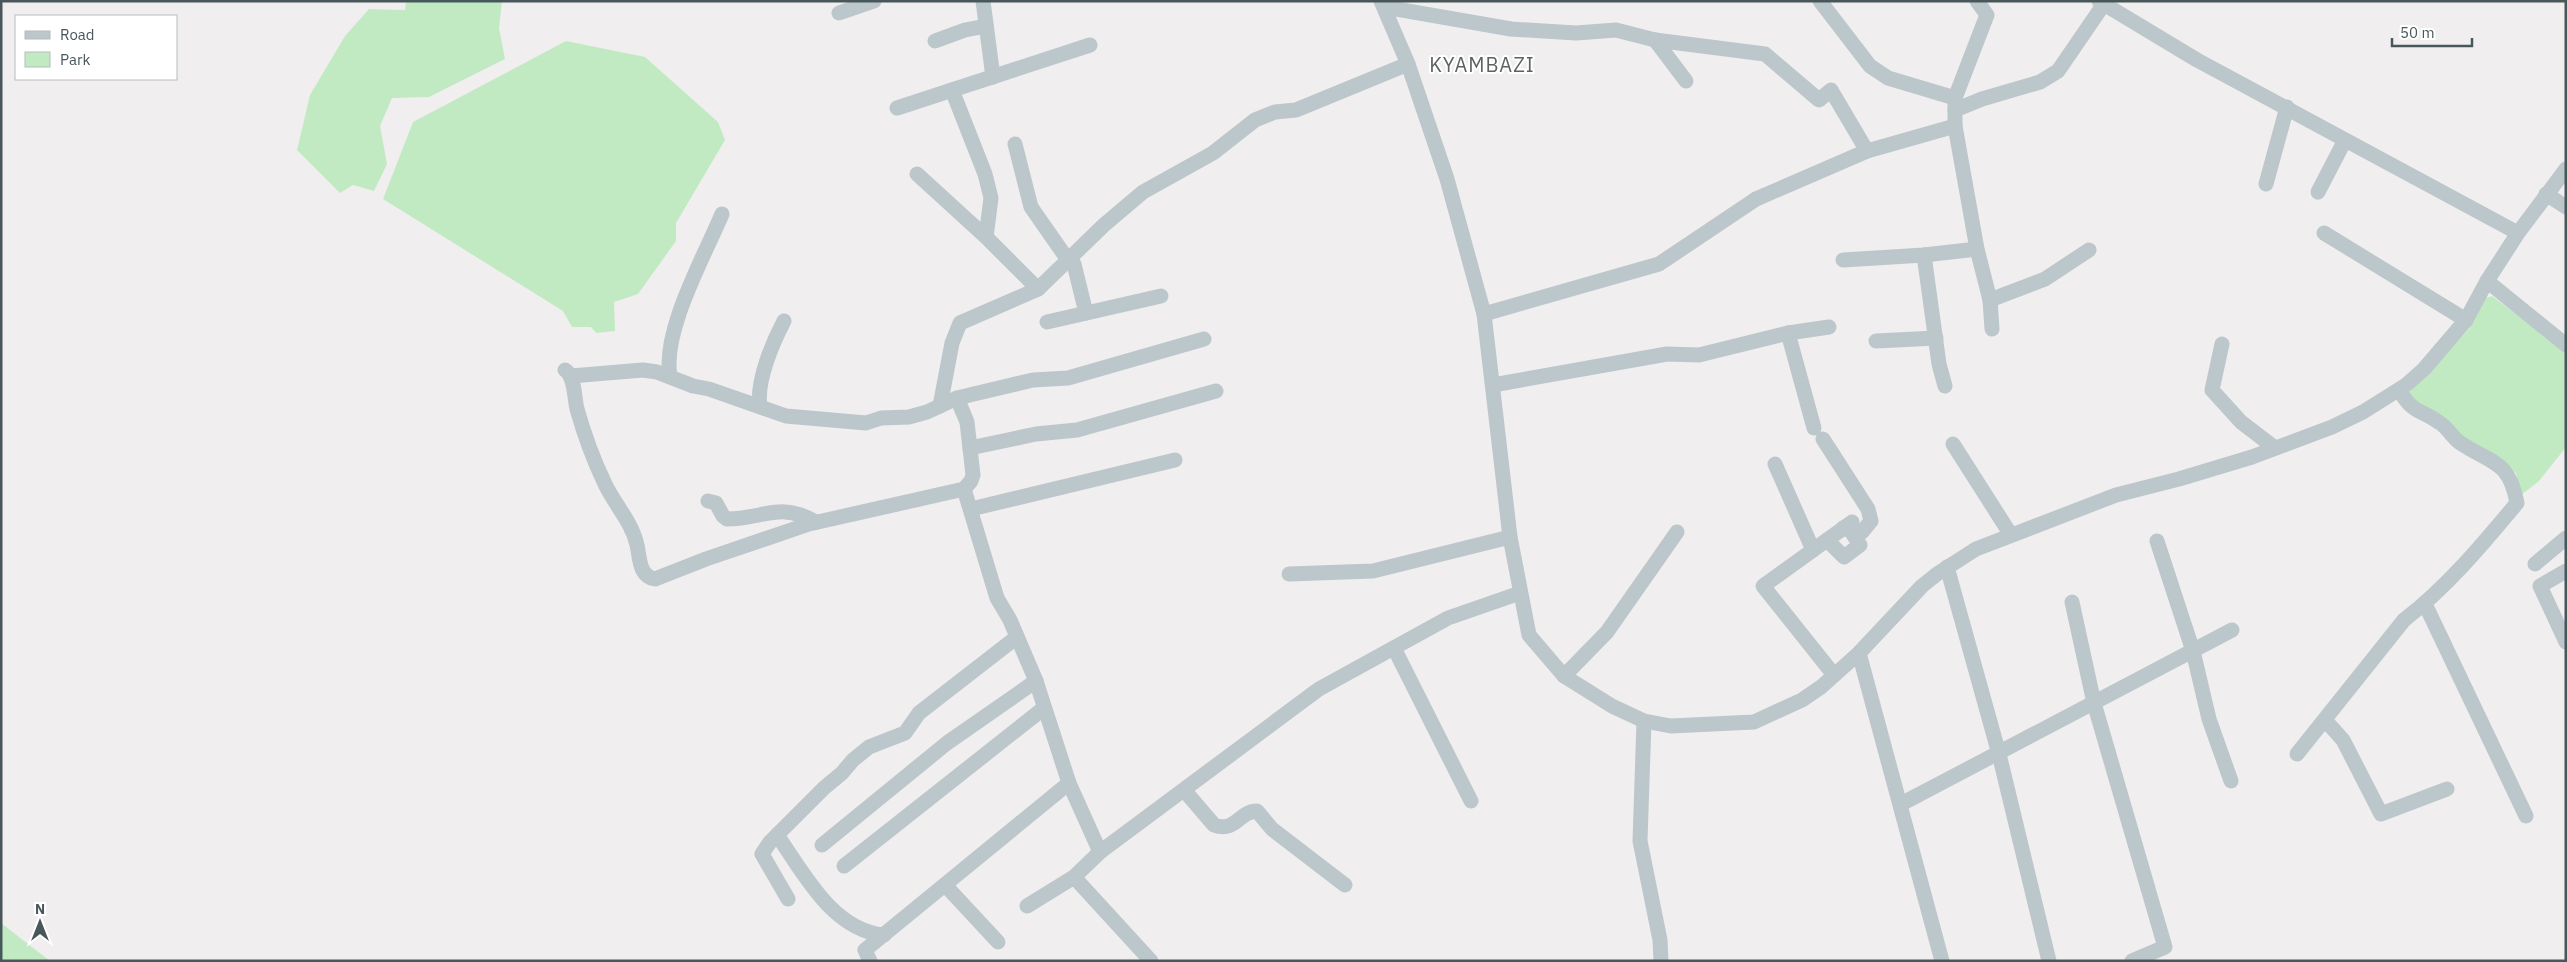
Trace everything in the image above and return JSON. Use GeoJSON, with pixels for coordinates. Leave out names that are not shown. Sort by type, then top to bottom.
{"type":"FeatureCollection","features":[{"type":"Feature","properties":{"kind":"street"},"geometry":{"type":"LineString","coordinates":[[838,13],[874,1]]}},
{"type":"Feature","properties":{"kind":"street"},"geometry":{"type":"LineString","coordinates":[[983,1],[993,77]]}},
{"type":"Feature","properties":{"kind":"street"},"geometry":{"type":"LineString","coordinates":[[1820,1],[1870,66],[1888,78],[1955,104],[2040,82],[2058,71],[2103,3],[2197,60],[2286,107],[2344,142],[2518,233]]}},
{"type":"Feature","properties":{"kind":"street"},"geometry":{"type":"LineString","coordinates":[[1977,1],[1987,15],[1955,104],[1955,126],[1977,249],[1990,300],[1992,329]]}},
{"type":"Feature","properties":{"kind":"street"},"geometry":{"type":"LineString","coordinates":[[1383,4],[1511,28],[1576,33],[1616,30],[1655,40],[1765,54],[1819,100],[1831,90],[1867,151]]}},
{"type":"Feature","properties":{"kind":"street"},"geometry":{"type":"LineString","coordinates":[[1383,4],[1408,64],[1448,179],[1484,314],[1510,538],[1529,636],[1564,676],[1612,706],[1644,721],[1670,726],[1754,722],[1802,700],[1859,653],[1922,586],[1976,549],[2116,495],[2180,480],[2332,427],[2363,412],[2399,390],[2424,369],[2466,320],[2487,281],[2518,233],[2566,170]]}},
{"type":"Feature","properties":{"kind":"street"},"geometry":{"type":"LineString","coordinates":[[935,41],[965,30],[986,26]]}},
{"type":"Feature","properties":{"kind":"street"},"geometry":{"type":"LineString","coordinates":[[1655,40],[1686,81]]}},
{"type":"Feature","properties":{"kind":"street"},"geometry":{"type":"LineString","coordinates":[[897,108],[1090,45]]}},
{"type":"Feature","properties":{"kind":"street"},"geometry":{"type":"LineString","coordinates":[[940,406],[952,343],[960,323],[1038,289],[1104,225],[1143,192],[1213,153],[1255,120],[1275,112],[1296,110],[1408,64]]}},
{"type":"Feature","properties":{"kind":"street"},"geometry":{"type":"LineString","coordinates":[[952,90],[984,174],[991,198],[986,237]]}},
{"type":"Feature","properties":{"kind":"street"},"geometry":{"type":"LineString","coordinates":[[2266,184],[2286,107]]}},
{"type":"Feature","properties":{"kind":"street"},"geometry":{"type":"LineString","coordinates":[[1484,314],[1659,264],[1756,199],[1867,151],[1955,126]]}},
{"type":"Feature","properties":{"kind":"street"},"geometry":{"type":"LineString","coordinates":[[2318,192],[2344,142]]}},
{"type":"Feature","properties":{"kind":"street"},"geometry":{"type":"LineString","coordinates":[[1015,144],[1032,207],[1068,260],[1074,264],[1086,313]]}},
{"type":"Feature","properties":{"kind":"street"},"geometry":{"type":"LineString","coordinates":[[916,174],[986,237],[1038,289]]}},
{"type":"Feature","properties":{"kind":"street"},"geometry":{"type":"LineString","coordinates":[[2546,194],[2566,207]]}},
{"type":"Feature","properties":{"kind":"street"},"geometry":{"type":"LineString","coordinates":[[670,376],[672,336],[685,300],[722,214]]}},
{"type":"Feature","properties":{"kind":"street"},"geometry":{"type":"LineString","coordinates":[[2324,233],[2466,320]]}},
{"type":"Feature","properties":{"kind":"street"},"geometry":{"type":"LineString","coordinates":[[1843,260],[1924,255],[1977,249]]}},
{"type":"Feature","properties":{"kind":"street"},"geometry":{"type":"LineString","coordinates":[[1990,300],[2045,279],[2089,250]]}},
{"type":"Feature","properties":{"kind":"street"},"geometry":{"type":"LineString","coordinates":[[1924,255],[1939,364],[1945,386]]}},
{"type":"Feature","properties":{"kind":"street"},"geometry":{"type":"LineString","coordinates":[[2487,281],[2566,345]]}},
{"type":"Feature","properties":{"kind":"street"},"geometry":{"type":"LineString","coordinates":[[1047,322],[1161,296]]}},
{"type":"Feature","properties":{"kind":"street"},"geometry":{"type":"LineString","coordinates":[[760,406],[762,382],[774,338],[784,321]]}},
{"type":"Feature","properties":{"kind":"street"},"geometry":{"type":"LineString","coordinates":[[1493,385],[1667,354],[1698,355],[1788,333],[1829,326]]}},
{"type":"Feature","properties":{"kind":"street"},"geometry":{"type":"LineString","coordinates":[[1788,333],[1818,433],[1868,509],[1871,522],[1862,532],[1848,525]]}},
{"type":"Feature","properties":{"kind":"street"},"geometry":{"type":"LineString","coordinates":[[1876,340],[1936,338]]}},
{"type":"Feature","properties":{"kind":"street"},"geometry":{"type":"LineString","coordinates":[[957,398],[967,422],[973,475],[971,481],[964,489],[816,522],[706,558],[655,579],[648,578],[642,571],[636,542],[629,523],[606,486],[591,451],[568,373],[643,370],[670,376],[682,383],[709,388],[786,416],[866,423],[881,418],[909,416],[927,412],[957,398],[1033,380],[1068,378],[1204,340]]}},
{"type":"Feature","properties":{"kind":"street"},"geometry":{"type":"LineString","coordinates":[[2222,344],[2212,390],[2241,422],[2275,448]]}},
{"type":"Feature","properties":{"kind":"street"},"geometry":{"type":"LineString","coordinates":[[2297,754],[2404,620],[2425,604],[2467,562],[2517,503],[2514,484],[2504,470],[2456,440],[2439,421],[2415,410],[2408,404],[2399,390]]}},
{"type":"Feature","properties":{"kind":"street"},"geometry":{"type":"LineString","coordinates":[[970,448],[1036,434],[1077,430],[1216,391]]}},
{"type":"Feature","properties":{"kind":"street"},"geometry":{"type":"LineString","coordinates":[[1953,444],[2011,535]]}},
{"type":"Feature","properties":{"kind":"street"},"geometry":{"type":"LineString","coordinates":[[971,508],[1176,460]]}},
{"type":"Feature","properties":{"kind":"street"},"geometry":{"type":"LineString","coordinates":[[1775,464],[1813,550]]}},
{"type":"Feature","properties":{"kind":"street"},"geometry":{"type":"LineString","coordinates":[[964,489],[997,598],[1017,637],[1036,681],[1069,783],[1100,852]]}},
{"type":"Feature","properties":{"kind":"street"},"geometry":{"type":"LineString","coordinates":[[708,501],[716,503],[727,519],[764,513],[793,511],[816,522]]}},
{"type":"Feature","properties":{"kind":"street"},"geometry":{"type":"LineString","coordinates":[[1834,675],[1763,586],[1848,525]]}},
{"type":"Feature","properties":{"kind":"street"},"geometry":{"type":"LineString","coordinates":[[1827,540],[1844,557],[1860,544],[1848,525]]}},
{"type":"Feature","properties":{"kind":"street"},"geometry":{"type":"LineString","coordinates":[[1564,676],[1607,632],[1677,532]]}},
{"type":"Feature","properties":{"kind":"street"},"geometry":{"type":"LineString","coordinates":[[1289,574],[1373,572],[1510,538]]}},
{"type":"Feature","properties":{"kind":"street"},"geometry":{"type":"LineString","coordinates":[[2535,564],[2566,538]]}},
{"type":"Feature","properties":{"kind":"street"},"geometry":{"type":"LineString","coordinates":[[2157,541],[2193,650],[2209,719],[2231,781]]}},
{"type":"Feature","properties":{"kind":"street"},"geometry":{"type":"LineString","coordinates":[[1948,567],[1999,754],[2049,961]]}},
{"type":"Feature","properties":{"kind":"street"},"geometry":{"type":"LineString","coordinates":[[2566,571],[2540,586],[2566,642]]}},
{"type":"Feature","properties":{"kind":"street"},"geometry":{"type":"LineString","coordinates":[[1027,906],[1074,876],[1100,852],[1320,689],[1448,618],[1520,593]]}},
{"type":"Feature","properties":{"kind":"street"},"geometry":{"type":"LineString","coordinates":[[2072,602],[2094,703],[2165,947],[2132,961]]}},
{"type":"Feature","properties":{"kind":"street"},"geometry":{"type":"LineString","coordinates":[[2425,604],[2526,816]]}},
{"type":"Feature","properties":{"kind":"street"},"geometry":{"type":"LineString","coordinates":[[1901,804],[2232,630]]}},
{"type":"Feature","properties":{"kind":"street"},"geometry":{"type":"LineString","coordinates":[[788,898],[762,854],[777,835],[853,760],[869,747],[905,733],[919,713],[1017,637]]}},
{"type":"Feature","properties":{"kind":"street"},"geometry":{"type":"LineString","coordinates":[[1394,648],[1471,801]]}},
{"type":"Feature","properties":{"kind":"street"},"geometry":{"type":"LineString","coordinates":[[1859,653],[1942,961]]}},
{"type":"Feature","properties":{"kind":"street"},"geometry":{"type":"LineString","coordinates":[[822,845],[947,743],[1036,681]]}},
{"type":"Feature","properties":{"kind":"street"},"geometry":{"type":"LineString","coordinates":[[844,866],[1044,708]]}},
{"type":"Feature","properties":{"kind":"street"},"geometry":{"type":"LineString","coordinates":[[2325,720],[2343,740],[2381,814],[2447,789]]}},
{"type":"Feature","properties":{"kind":"street"},"geometry":{"type":"LineString","coordinates":[[1644,721],[1640,841],[1660,940],[1662,961]]}},
{"type":"Feature","properties":{"kind":"street"},"geometry":{"type":"LineString","coordinates":[[870,961],[865,950],[1069,783]]}},
{"type":"Feature","properties":{"kind":"street"},"geometry":{"type":"LineString","coordinates":[[1184,790],[1214,825],[1221,828],[1228,827],[1252,811],[1257,811],[1272,829],[1345,885]]}},
{"type":"Feature","properties":{"kind":"street"},"geometry":{"type":"LineString","coordinates":[[777,835],[827,906],[866,933],[884,935]]}},
{"type":"Feature","properties":{"kind":"street"},"geometry":{"type":"LineString","coordinates":[[1074,876],[1151,961]]}},
{"type":"Feature","properties":{"kind":"street"},"geometry":{"type":"LineString","coordinates":[[945,884],[998,942]]}},
{"type":"Feature","properties":{"kind":"green space"},"geometry":{"type":"Polygon","coordinates":[[[406,1],[502,1],[499,28],[505,59],[429,97],[392,98],[380,126],[387,164],[374,191],[353,185],[340,193],[297,150],[310,95],[345,36],[369,9],[405,10],[406,1]]]}},
{"type":"Feature","properties":{"kind":"green space"},"geometry":{"type":"Polygon","coordinates":[[[566,41],[645,57],[718,122],[725,140],[676,223],[676,241],[638,294],[614,302],[615,331],[596,333],[591,327],[572,327],[563,311],[383,199],[413,122],[566,41]]]}},
{"type":"Feature","properties":{"kind":"green space"},"geometry":{"type":"Polygon","coordinates":[[[2492,296],[2566,351],[2566,447],[2539,481],[2520,496],[2516,473],[2420,408],[2409,393],[2469,329],[2486,298],[2492,296]]]}},
{"type":"Feature","properties":{"kind":"green space"},"geometry":{"type":"Polygon","coordinates":[[[1,923],[50,961],[1,961],[1,923]]]}},
{"type":"Feature","properties":{"kind":"district","name":"KYAMBAZI"},"geometry":{"type":"Point","coordinates":[1482,65]}}]}
